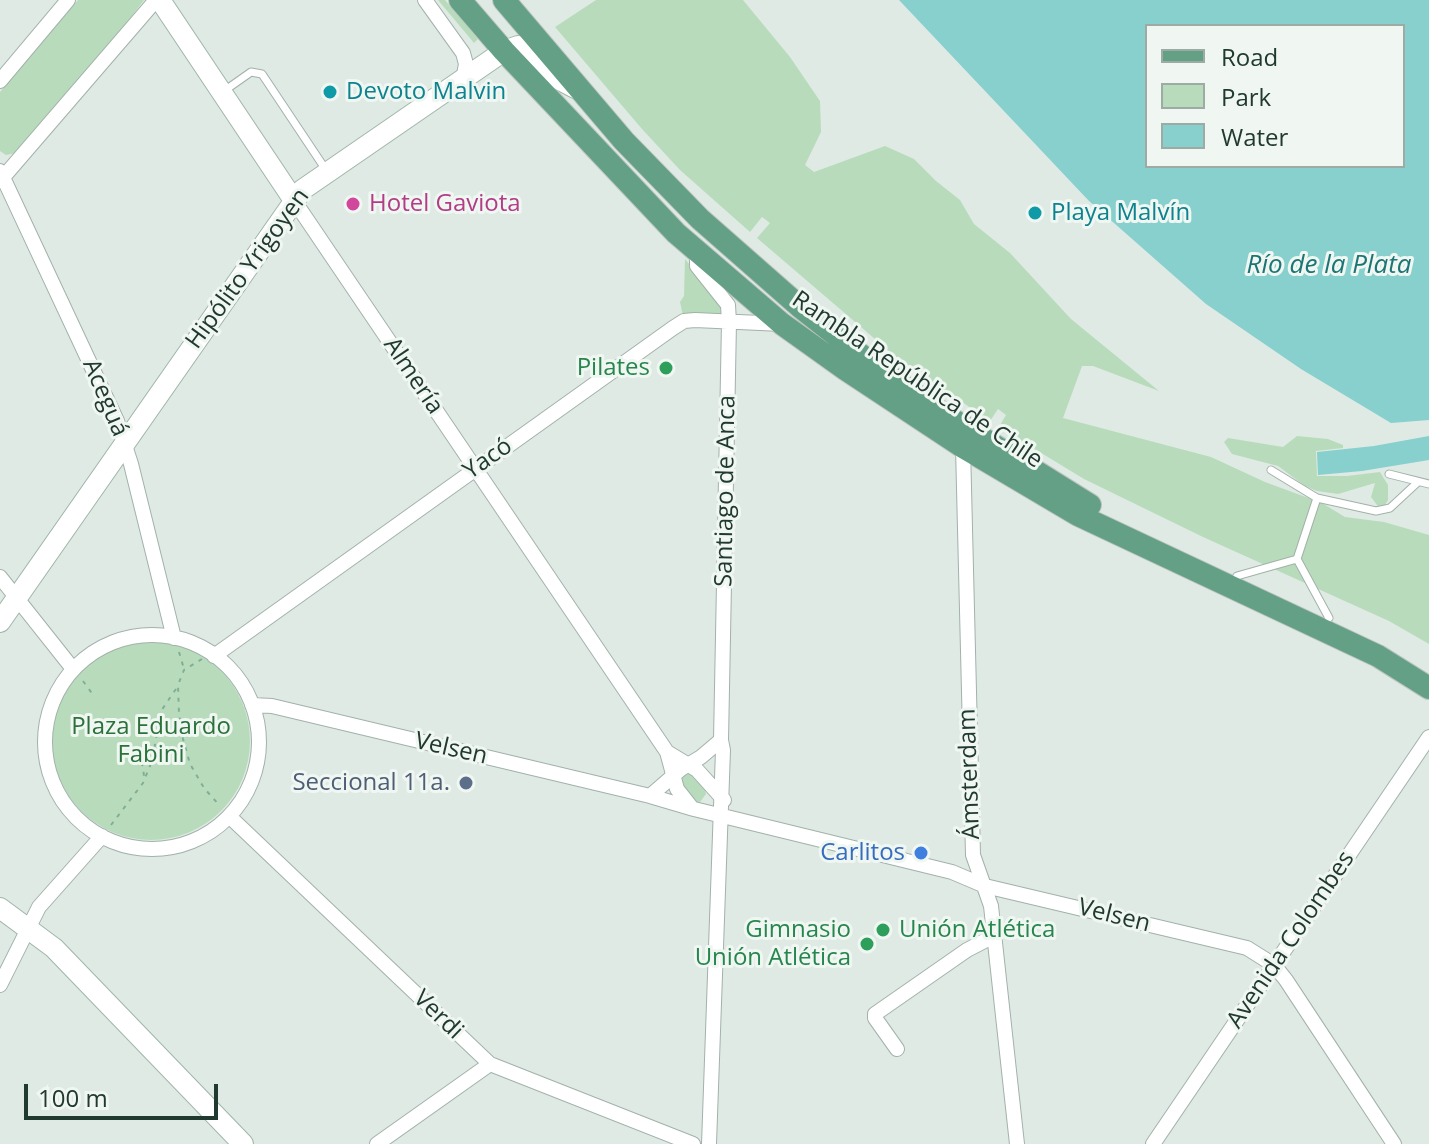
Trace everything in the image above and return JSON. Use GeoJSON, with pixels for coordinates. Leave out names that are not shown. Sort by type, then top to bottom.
{"type":"FeatureCollection","features":[{"type":"Feature","properties":{"kind":"main road","name":"Rambla República de Chile"},"geometry":{"type":"LineString","coordinates":[[460,0],[641,198],[697,253],[782,324],[863,382],[963,447],[1078,515],[1378,656],[1429,688]]}},
{"type":"Feature","properties":{"kind":"main road","name":"Rambla República de Chile"},"geometry":{"type":"LineString","coordinates":[[504,0],[624,141],[700,219],[799,306],[866,359],[987,442],[1089,504],[1329,618],[1429,670]]}},
{"type":"Feature","properties":{"kind":"street"},"geometry":{"type":"LineString","coordinates":[[0,81],[68,0]]}},
{"type":"Feature","properties":{"kind":"street"},"geometry":{"type":"LineString","coordinates":[[1,176],[158,0]]}},
{"type":"Feature","properties":{"kind":"street","name":"Almería"},"geometry":{"type":"LineString","coordinates":[[158,0],[667,752],[681,796],[718,838]]}},
{"type":"Feature","properties":{"kind":"street"},"geometry":{"type":"LineString","coordinates":[[425,0],[463,53],[466,64],[463,80]]}},
{"type":"Feature","properties":{"kind":"street"},"geometry":{"type":"LineString","coordinates":[[504,51],[524,47],[556,78],[579,90]]}},
{"type":"Feature","properties":{"kind":"street","name":"Hipólito Yrigoyen"},"geometry":{"type":"LineString","coordinates":[[0,622],[293,199],[307,185],[504,51]]}},
{"type":"Feature","properties":{"kind":"street","name":"Aceguá"},"geometry":{"type":"LineString","coordinates":[[1,176],[117,421],[174,638]]}},
{"type":"Feature","properties":{"kind":"street","name":"Santiago de Anca"},"geometry":{"type":"LineString","coordinates":[[697,253],[697,266],[728,305],[729,322],[723,750],[709,1144]]}},
{"type":"Feature","properties":{"kind":"street","name":"Yacó"},"geometry":{"type":"LineString","coordinates":[[214,656],[684,321],[782,324]]}},
{"type":"Feature","properties":{"kind":"street","name":"Ámsterdam"},"geometry":{"type":"LineString","coordinates":[[963,447],[973,855],[991,906],[1017,1144]]}},
{"type":"Feature","properties":{"kind":"street"},"geometry":{"type":"LineString","coordinates":[[0,577],[77,673]]}},
{"type":"Feature","properties":{"kind":"street"},"geometry":{"type":"LineString","coordinates":[[149,635],[174,638],[200,647],[214,656],[236,678],[252,705],[258,744],[256,764],[241,801],[229,816],[197,839],[159,849],[130,846],[102,836],[81,823],[53,783],[46,759],[45,735],[49,711],[59,688],[99,649],[128,638],[149,635]]}},
{"type":"Feature","properties":{"kind":"street","name":"Velsen"},"geometry":{"type":"LineString","coordinates":[[252,705],[272,706],[650,796],[952,872],[985,886],[1247,948],[1274,965],[1394,1144]]}},
{"type":"Feature","properties":{"kind":"street","name":"Avenida Colombes"},"geometry":{"type":"LineString","coordinates":[[1153,1144],[1429,737]]}},
{"type":"Feature","properties":{"kind":"street"},"geometry":{"type":"LineString","coordinates":[[650,796],[721,740]]}},
{"type":"Feature","properties":{"kind":"street","name":"Almería"},"geometry":{"type":"LineString","coordinates":[[667,752],[689,763],[738,819]]}},
{"type":"Feature","properties":{"kind":"street","name":"Verdi"},"geometry":{"type":"LineString","coordinates":[[229,816],[490,1064],[693,1144]]}},
{"type":"Feature","properties":{"kind":"street"},"geometry":{"type":"LineString","coordinates":[[0,985],[39,907],[102,836]]}},
{"type":"Feature","properties":{"kind":"street"},"geometry":{"type":"LineString","coordinates":[[0,908],[54,948],[243,1144]]}},
{"type":"Feature","properties":{"kind":"street"},"geometry":{"type":"LineString","coordinates":[[897,1049],[875,1014],[967,950],[994,936]]}},
{"type":"Feature","properties":{"kind":"street"},"geometry":{"type":"LineString","coordinates":[[377,1144],[490,1064]]}},
{"type":"Feature","properties":{"kind":"lane"},"geometry":{"type":"LineString","coordinates":[[222,92],[251,72],[262,74],[328,171]]}},
{"type":"Feature","properties":{"kind":"lane"},"geometry":{"type":"LineString","coordinates":[[1271,470],[1317,498],[1376,511],[1395,504],[1418,482]]}},
{"type":"Feature","properties":{"kind":"lane"},"geometry":{"type":"LineString","coordinates":[[1389,474],[1429,484]]}},
{"type":"Feature","properties":{"kind":"lane"},"geometry":{"type":"LineString","coordinates":[[1317,498],[1297,559],[1329,618]]}},
{"type":"Feature","properties":{"kind":"lane"},"geometry":{"type":"LineString","coordinates":[[1237,576],[1297,559]]}},
{"type":"Feature","properties":{"kind":"path"},"geometry":{"type":"LineString","coordinates":[[174,638],[184,670]]}},
{"type":"Feature","properties":{"kind":"path"},"geometry":{"type":"LineString","coordinates":[[102,836],[129,804],[145,778],[152,761],[161,711],[184,670],[204,658],[214,656]]}},
{"type":"Feature","properties":{"kind":"path"},"geometry":{"type":"LineString","coordinates":[[77,673],[94,696]]}},
{"type":"Feature","properties":{"kind":"path"},"geometry":{"type":"LineString","coordinates":[[178,685],[181,727],[190,764],[204,788],[229,816]]}},
{"type":"Feature","properties":{"kind":"path"},"geometry":{"type":"LineString","coordinates":[[134,755],[143,766],[145,778]]}},
{"type":"Feature","properties":{"kind":"green space"},"geometry":{"type":"Polygon","coordinates":[[[78,0],[144,0],[109,46],[16,153],[6,155],[0,151],[0,92],[78,0]]]}},
{"type":"Feature","properties":{"kind":"green space"},"geometry":{"type":"Polygon","coordinates":[[[438,0],[445,0],[478,39],[474,43],[438,0]]]}},
{"type":"Feature","properties":{"kind":"green space"},"geometry":{"type":"Polygon","coordinates":[[[596,0],[743,0],[790,57],[820,101],[821,132],[805,165],[814,172],[885,146],[914,159],[960,200],[974,224],[1010,253],[1071,319],[1159,391],[1093,366],[1082,366],[1063,418],[1211,457],[1265,482],[1322,503],[1345,517],[1384,522],[1429,535],[1429,644],[1389,621],[1084,479],[1005,431],[1006,427],[1000,425],[1006,415],[998,409],[990,421],[896,357],[757,238],[770,223],[762,217],[750,232],[680,170],[555,27],[596,0]]]}},
{"type":"Feature","properties":{"kind":"green space"},"geometry":{"type":"Polygon","coordinates":[[[685,259],[721,303],[722,316],[683,316],[680,302],[684,296],[685,259]]]}},
{"type":"Feature","properties":{"kind":"green space"},"geometry":{"type":"Polygon","coordinates":[[[1297,436],[1328,439],[1343,445],[1343,448],[1316,451],[1317,476],[1380,472],[1388,485],[1385,505],[1380,509],[1371,497],[1375,483],[1338,494],[1317,491],[1278,466],[1232,454],[1224,442],[1228,438],[1283,447],[1297,436]]]}},
{"type":"Feature","properties":{"kind":"green space","name":"Plaza Eduardo Fabini"},"geometry":{"type":"Polygon","coordinates":[[[151,642],[189,650],[221,671],[242,703],[250,741],[242,779],[221,811],[189,832],[151,840],[113,832],[81,811],[60,779],[52,741],[60,703],[81,671],[113,650],[151,642]]]}},
{"type":"Feature","properties":{"kind":"green space"},"geometry":{"type":"Polygon","coordinates":[[[690,772],[704,785],[706,794],[700,802],[695,802],[683,789],[681,775],[690,772]]]}},
{"type":"Feature","properties":{"kind":"water","name":"Río de la Plata"},"geometry":{"type":"Polygon","coordinates":[[[899,0],[1429,0],[1429,420],[1391,423],[1301,369],[1206,304],[1089,201],[899,0]]]}},
{"type":"Feature","properties":{"kind":"water"},"geometry":{"type":"Polygon","coordinates":[[[1429,436],[1429,460],[1318,475],[1317,452],[1429,436]]]}},
{"type":"Feature","properties":{"kind":"place","name":"Devoto Malvin"},"geometry":{"type":"Point","coordinates":[330,92]}},
{"type":"Feature","properties":{"kind":"place","name":"Hotel Gaviota"},"geometry":{"type":"Point","coordinates":[353,204]}},
{"type":"Feature","properties":{"kind":"place","name":"Playa Malvín"},"geometry":{"type":"Point","coordinates":[1035,213]}},
{"type":"Feature","properties":{"kind":"place","name":"Pilates"},"geometry":{"type":"Point","coordinates":[666,368]}},
{"type":"Feature","properties":{"kind":"place","name":"Seccional 11a."},"geometry":{"type":"Point","coordinates":[466,783]}},
{"type":"Feature","properties":{"kind":"place","name":"Carlitos"},"geometry":{"type":"Point","coordinates":[921,853]}},
{"type":"Feature","properties":{"kind":"place","name":"Unión Atlética"},"geometry":{"type":"Point","coordinates":[883,930]}},
{"type":"Feature","properties":{"kind":"place","name":"Gimnasio Unión Atlética"},"geometry":{"type":"Point","coordinates":[867,944]}}]}
